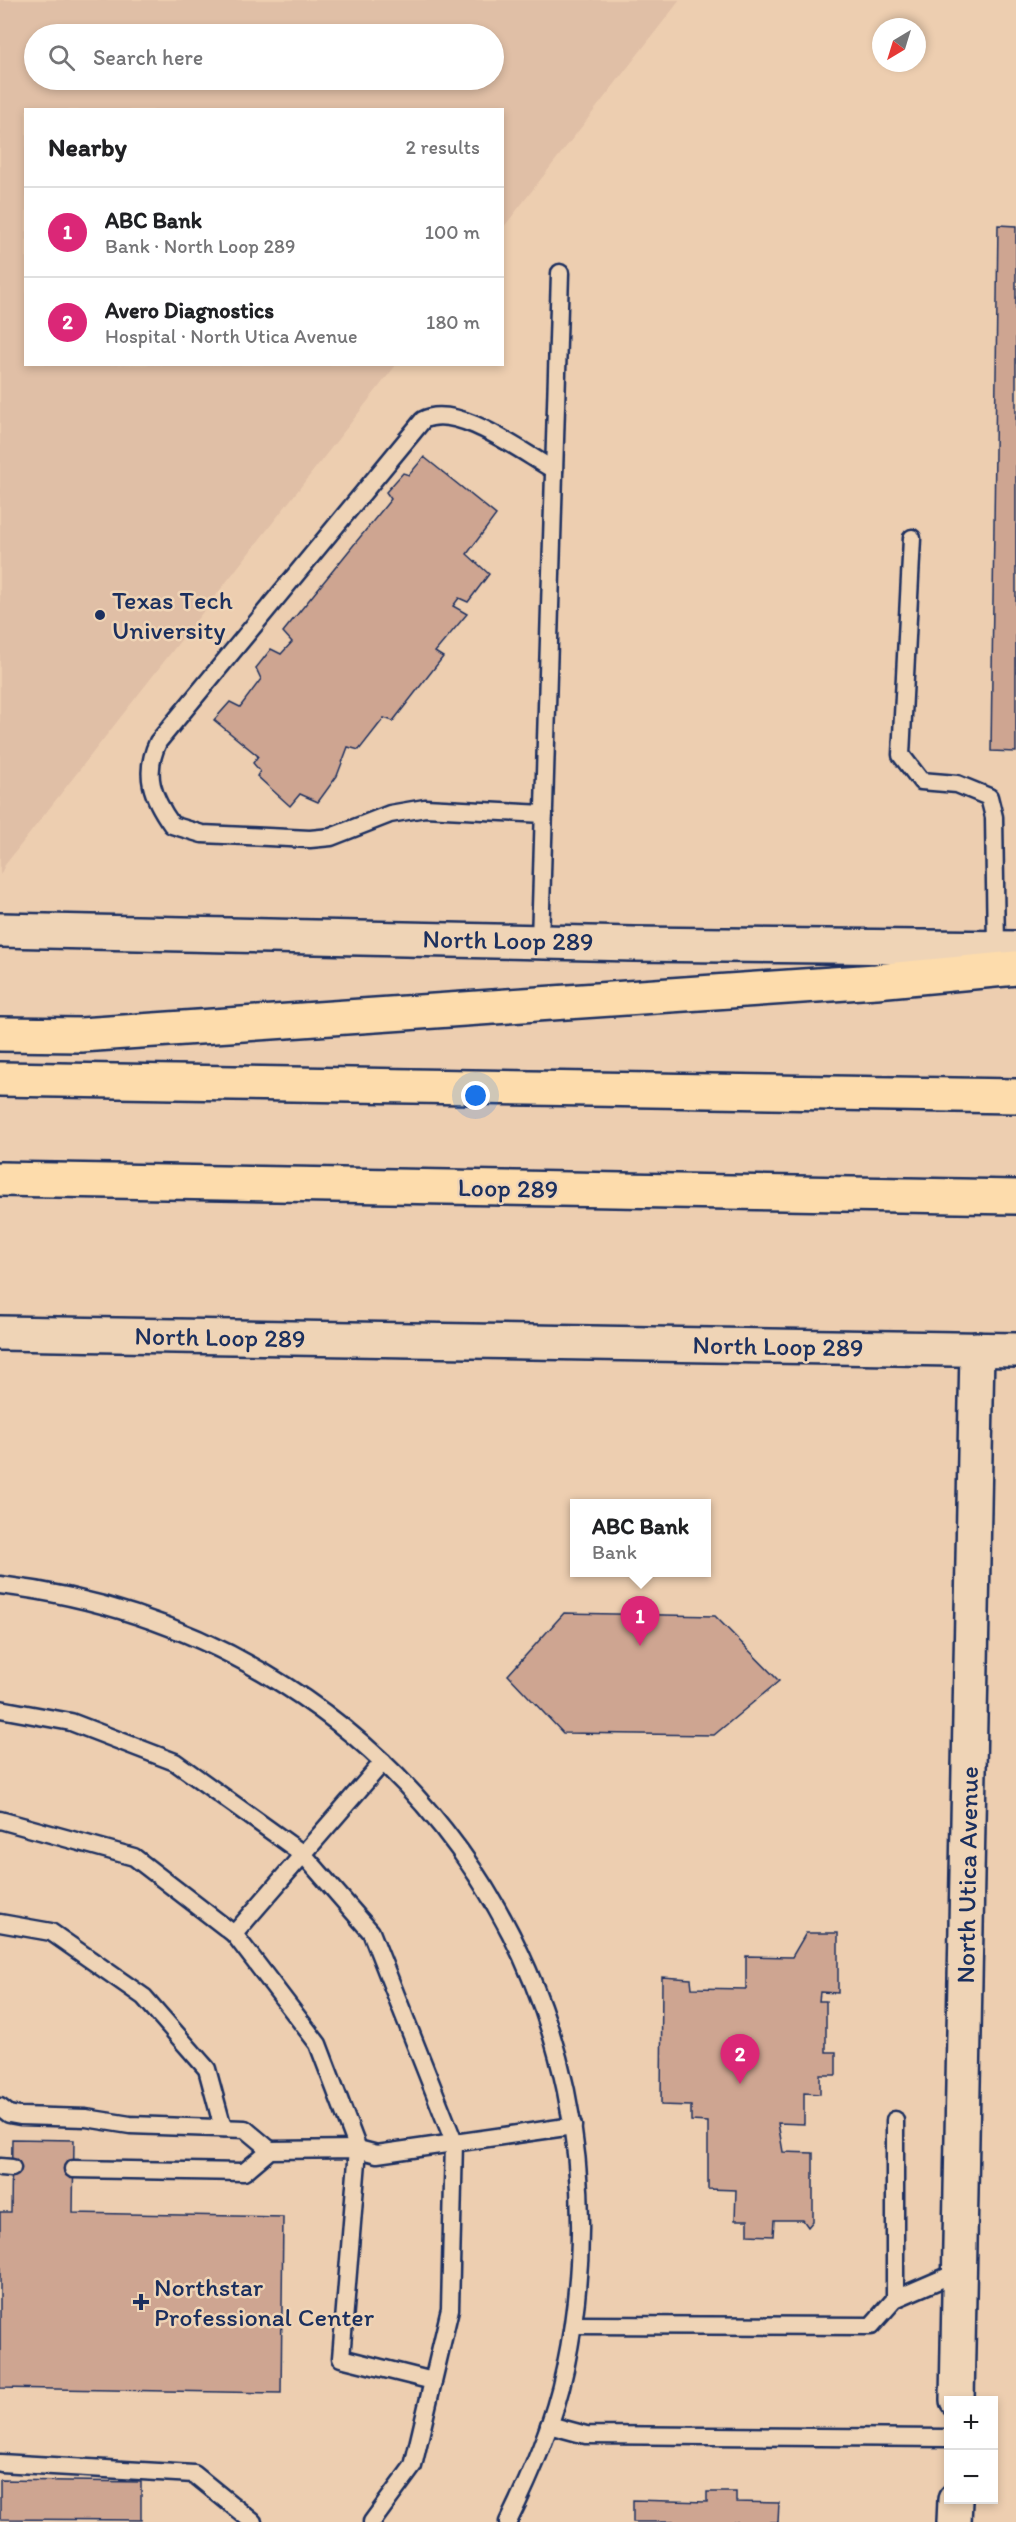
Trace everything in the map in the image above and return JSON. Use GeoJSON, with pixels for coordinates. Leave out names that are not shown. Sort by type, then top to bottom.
{"type":"FeatureCollection","features":[{"type":"Feature","properties":{"kind":"highway"},"geometry":{"type":"LineString","coordinates":[[0,1034],[81,1035],[876,981],[1009,955]]}},
{"type":"Feature","properties":{"kind":"highway"},"geometry":{"type":"LineString","coordinates":[[0,1079],[1016,1096]]}},
{"type":"Feature","properties":{"kind":"highway","name":"Loop 289"},"geometry":{"type":"LineString","coordinates":[[0,1179],[1016,1197]]}},
{"type":"Feature","properties":{"kind":"main road","name":"North Loop 289"},"geometry":{"type":"LineString","coordinates":[[0,930],[540,941],[1009,955]]}},
{"type":"Feature","properties":{"kind":"main road","name":"North Loop 289"},"geometry":{"type":"LineString","coordinates":[[0,1333],[1016,1350]]}},
{"type":"Feature","properties":{"kind":"main road","name":"North Utica Avenue"},"geometry":{"type":"LineString","coordinates":[[957,2396],[976,1349]]}},
{"type":"Feature","properties":{"kind":"main road"},"geometry":{"type":"LineString","coordinates":[[954,2522],[955,2504]]}},
{"type":"Feature","properties":{"kind":"lane"},"geometry":{"type":"LineString","coordinates":[[540,941],[560,273]]}},
{"type":"Feature","properties":{"kind":"lane"},"geometry":{"type":"LineString","coordinates":[[544,814],[425,808],[390,814],[331,837],[310,839],[202,834],[184,831],[172,825],[156,797],[149,771],[151,756],[158,742],[423,420],[432,415],[464,419],[554,470]]}},
{"type":"Feature","properties":{"kind":"lane"},"geometry":{"type":"LineString","coordinates":[[912,538],[901,755],[921,781],[957,784],[989,797],[994,817],[1009,955]]}},
{"type":"Feature","properties":{"kind":"lane"},"geometry":{"type":"LineString","coordinates":[[0,1586],[41,1590],[95,1602],[148,1618],[200,1639],[249,1663],[297,1692],[383,1762],[422,1802],[456,1846],[487,1892],[514,1940],[537,1991],[555,2043],[573,2126],[581,2207],[580,2263],[573,2325],[564,2372],[549,2425],[530,2477],[508,2522]]}},
{"type":"Feature","properties":{"kind":"lane"},"geometry":{"type":"LineString","coordinates":[[0,1709],[71,1722],[175,1761],[303,1854],[371,1932],[454,2142],[450,2309],[413,2466],[372,2522]]}},
{"type":"Feature","properties":{"kind":"lane"},"geometry":{"type":"LineString","coordinates":[[234,1934],[383,1762]]}},
{"type":"Feature","properties":{"kind":"lane"},"geometry":{"type":"LineString","coordinates":[[0,1820],[134,1857],[234,1934],[318,2044],[358,2149],[341,2358],[433,2381]]}},
{"type":"Feature","properties":{"kind":"lane"},"geometry":{"type":"LineString","coordinates":[[0,1923],[51,1932],[144,1997],[207,2069],[223,2128]]}},
{"type":"Feature","properties":{"kind":"lane"},"geometry":{"type":"LineString","coordinates":[[0,2107],[9,2114],[20,2116],[86,2118],[130,2125],[245,2129],[270,2150]]}},
{"type":"Feature","properties":{"kind":"lane"},"geometry":{"type":"LineString","coordinates":[[895,2299],[896,2120]]}},
{"type":"Feature","properties":{"kind":"lane"},"geometry":{"type":"LineString","coordinates":[[73,2169],[244,2172],[270,2150],[358,2149],[377,2154],[573,2126]]}},
{"type":"Feature","properties":{"kind":"lane"},"geometry":{"type":"LineString","coordinates":[[573,2325],[871,2326],[895,2299],[960,2271]]}},
{"type":"Feature","properties":{"kind":"lane"},"geometry":{"type":"LineString","coordinates":[[549,2425],[586,2435],[944,2438]]}},
{"type":"Feature","properties":{"kind":"lane"},"geometry":{"type":"LineString","coordinates":[[0,2463],[194,2474],[254,2522]]}},
{"type":"Feature","properties":{"kind":"shaded area","name":"Texas Tech University"},"geometry":{"type":"Polygon","coordinates":[[[0,0],[680,0],[504,227],[504,108],[24,108],[24,366],[395,366],[5,865],[0,875],[0,0]]]}},
{"type":"Feature","properties":{"kind":"building"},"geometry":{"type":"Polygon","coordinates":[[[998,225],[1016,226],[1016,752],[991,751],[998,225]]]}},
{"type":"Feature","properties":{"kind":"building"},"geometry":{"type":"Polygon","coordinates":[[[424,457],[496,515],[467,554],[489,574],[468,602],[459,598],[453,606],[467,614],[435,652],[443,657],[393,721],[384,718],[359,750],[348,747],[337,776],[318,802],[300,794],[290,806],[257,776],[260,771],[253,763],[258,756],[214,720],[230,702],[240,707],[261,679],[256,668],[271,649],[281,654],[292,642],[283,632],[391,499],[386,492],[403,473],[409,475],[424,457]]]}},
{"type":"Feature","properties":{"kind":"building"},"geometry":{"type":"Polygon","coordinates":[[[564,1613],[715,1616],[779,1681],[714,1735],[563,1733],[508,1675],[564,1613]]]}},
{"type":"Feature","properties":{"kind":"building"},"geometry":{"type":"Polygon","coordinates":[[[806,1933],[838,1933],[838,1993],[820,1992],[819,2001],[826,2001],[826,2052],[836,2052],[836,2075],[820,2075],[820,2094],[804,2093],[804,2124],[778,2123],[783,2152],[813,2153],[813,2221],[808,2227],[803,2220],[774,2220],[773,2236],[748,2235],[748,2220],[735,2220],[736,2190],[708,2189],[708,2122],[691,2121],[691,2106],[661,2105],[662,1977],[691,1979],[692,1988],[746,1989],[746,1956],[792,1957],[806,1933]]]}},
{"type":"Feature","properties":{"kind":"building","name":"Northstar Professional Center"},"geometry":{"type":"Polygon","coordinates":[[[12,2139],[74,2140],[73,2213],[283,2217],[281,2393],[0,2388],[0,2212],[11,2212],[12,2139]]]}},
{"type":"Feature","properties":{"kind":"building"},"geometry":{"type":"Polygon","coordinates":[[[0,2480],[141,2482],[141,2520],[0,2519],[0,2480]]]}},
{"type":"Feature","properties":{"kind":"building"},"geometry":{"type":"Polygon","coordinates":[[[707,2492],[736,2492],[736,2502],[779,2503],[778,2522],[633,2522],[633,2500],[707,2502],[707,2492]]]}},
{"type":"Feature","properties":{"kind":"place","name":"Texas Tech University"},"geometry":{"type":"Point","coordinates":[100,615]}},
{"type":"Feature","properties":{"kind":"place","name":"ABC Bank"},"geometry":{"type":"Point","coordinates":[640,1646]}},
{"type":"Feature","properties":{"kind":"place","name":"Avero Diagnostics"},"geometry":{"type":"Point","coordinates":[740,2084]}},
{"type":"Feature","properties":{"kind":"place","name":"Northstar Professional Center"},"geometry":{"type":"Point","coordinates":[141,2302]}}]}
